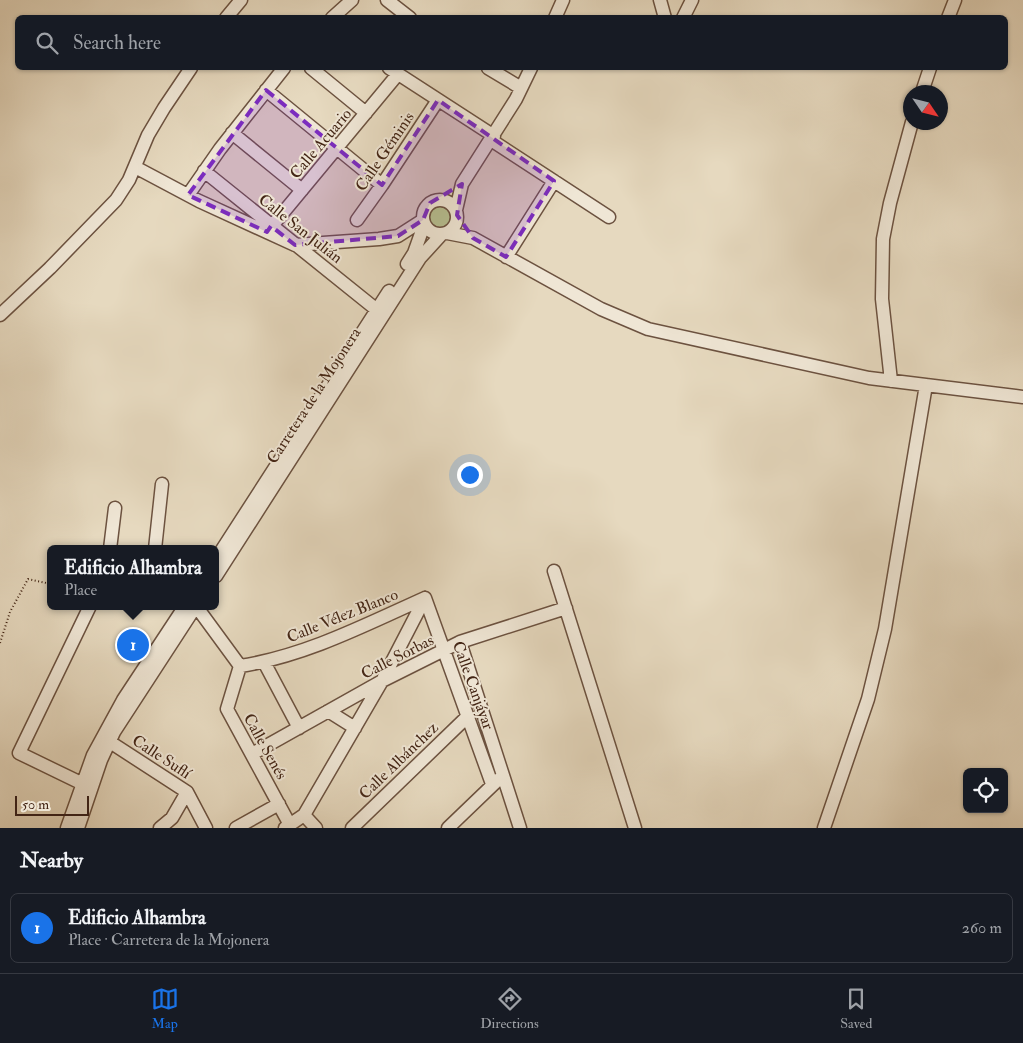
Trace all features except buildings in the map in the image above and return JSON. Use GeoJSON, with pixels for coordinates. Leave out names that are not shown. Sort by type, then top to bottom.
{"type":"FeatureCollection","features":[{"type":"Feature","properties":{"kind":"street"},"geometry":{"type":"LineString","coordinates":[[228,15],[241,0]]}},
{"type":"Feature","properties":{"kind":"street"},"geometry":{"type":"LineString","coordinates":[[335,15],[352,0]]}},
{"type":"Feature","properties":{"kind":"street"},"geometry":{"type":"LineString","coordinates":[[387,0],[406,15]]}},
{"type":"Feature","properties":{"kind":"street"},"geometry":{"type":"LineString","coordinates":[[556,15],[563,0]]}},
{"type":"Feature","properties":{"kind":"street"},"geometry":{"type":"LineString","coordinates":[[660,0],[664,15]]}},
{"type":"Feature","properties":{"kind":"street"},"geometry":{"type":"LineString","coordinates":[[685,15],[692,0]]}},
{"type":"Feature","properties":{"kind":"street"},"geometry":{"type":"LineString","coordinates":[[949,15],[955,0]]}},
{"type":"Feature","properties":{"kind":"street"},"geometry":{"type":"LineString","coordinates":[[0,315],[50,268],[116,200],[129,180],[148,135],[190,70]]}},
{"type":"Feature","properties":{"kind":"street"},"geometry":{"type":"LineString","coordinates":[[188,195],[232,133],[282,70]]}},
{"type":"Feature","properties":{"kind":"street"},"geometry":{"type":"LineString","coordinates":[[313,70],[366,113]]}},
{"type":"Feature","properties":{"kind":"street"},"geometry":{"type":"LineString","coordinates":[[491,70],[521,88]]}},
{"type":"Feature","properties":{"kind":"street"},"geometry":{"type":"LineString","coordinates":[[530,70],[493,138],[462,184],[440,200],[430,203],[426,207],[424,222],[432,233],[473,238],[601,309],[648,329],[869,378],[1023,397]]}},
{"type":"Feature","properties":{"kind":"street"},"geometry":{"type":"LineString","coordinates":[[924,85],[929,70]]}},
{"type":"Feature","properties":{"kind":"street"},"geometry":{"type":"LineString","coordinates":[[393,71],[608,217]]}},
{"type":"Feature","properties":{"kind":"street","name":"Calle Acuario"},"geometry":{"type":"LineString","coordinates":[[269,229],[366,113],[393,71]]}},
{"type":"Feature","properties":{"kind":"street"},"geometry":{"type":"LineString","coordinates":[[266,90],[382,185]]}},
{"type":"Feature","properties":{"kind":"street","name":"Calle Géminis"},"geometry":{"type":"LineString","coordinates":[[357,220],[438,100]]}},
{"type":"Feature","properties":{"kind":"street"},"geometry":{"type":"LineString","coordinates":[[891,381],[882,300],[883,239],[890,204],[910,130]]}},
{"type":"Feature","properties":{"kind":"street"},"geometry":{"type":"LineString","coordinates":[[232,133],[302,190]]}},
{"type":"Feature","properties":{"kind":"street"},"geometry":{"type":"LineString","coordinates":[[135,167],[188,195],[269,229]]}},
{"type":"Feature","properties":{"kind":"street","name":"Calle San Julián"},"geometry":{"type":"LineString","coordinates":[[204,172],[269,229],[295,245],[377,310]]}},
{"type":"Feature","properties":{"kind":"street"},"geometry":{"type":"LineString","coordinates":[[506,257],[554,181]]}},
{"type":"Feature","properties":{"kind":"street"},"geometry":{"type":"LineString","coordinates":[[444,234],[455,226],[462,184]]}},
{"type":"Feature","properties":{"kind":"street"},"geometry":{"type":"LineString","coordinates":[[440,200],[449,203],[473,238]]}},
{"type":"Feature","properties":{"kind":"street"},"geometry":{"type":"LineString","coordinates":[[295,245],[398,236],[424,222]]}},
{"type":"Feature","properties":{"kind":"street","name":"Carretera de la Mojonera"},"geometry":{"type":"LineString","coordinates":[[219,554],[414,253],[424,222]]}},
{"type":"Feature","properties":{"kind":"street","name":"Carretera de la Mojonera"},"geometry":{"type":"LineString","coordinates":[[219,571],[420,258],[444,234]]}},
{"type":"Feature","properties":{"kind":"street"},"geometry":{"type":"LineString","coordinates":[[398,236],[412,246],[414,253]]}},
{"type":"Feature","properties":{"kind":"street"},"geometry":{"type":"LineString","coordinates":[[824,828],[868,699],[886,629],[926,385]]}},
{"type":"Feature","properties":{"kind":"street"},"geometry":{"type":"LineString","coordinates":[[155,545],[162,484]]}},
{"type":"Feature","properties":{"kind":"street"},"geometry":{"type":"LineString","coordinates":[[110,545],[115,508]]}},
{"type":"Feature","properties":{"kind":"street"},"geometry":{"type":"LineString","coordinates":[[554,571],[635,828]]}},
{"type":"Feature","properties":{"kind":"street"},"geometry":{"type":"LineString","coordinates":[[287,826],[304,815],[382,681],[425,598]]}},
{"type":"Feature","properties":{"kind":"street","name":"Calle Canjáyar"},"geometry":{"type":"LineString","coordinates":[[425,598],[492,784]]}},
{"type":"Feature","properties":{"kind":"street","name":"Calle Vélez Blanco"},"geometry":{"type":"LineString","coordinates":[[240,666],[264,662],[332,640],[425,598]]}},
{"type":"Feature","properties":{"kind":"street","name":"Calle Sorbas"},"geometry":{"type":"LineString","coordinates":[[252,754],[382,681],[460,642],[566,608]]}},
{"type":"Feature","properties":{"kind":"street"},"geometry":{"type":"LineString","coordinates":[[83,784],[19,753],[88,610]]}},
{"type":"Feature","properties":{"kind":"street"},"geometry":{"type":"LineString","coordinates":[[67,828],[93,755],[123,700],[182,610]]}},
{"type":"Feature","properties":{"kind":"street"},"geometry":{"type":"LineString","coordinates":[[78,828],[101,760],[110,742],[193,610]]}},
{"type":"Feature","properties":{"kind":"street"},"geometry":{"type":"LineString","coordinates":[[199,610],[240,666]]}},
{"type":"Feature","properties":{"kind":"street","name":"Calle Canjáyar"},"geometry":{"type":"LineString","coordinates":[[460,642],[520,828]]}},
{"type":"Feature","properties":{"kind":"street"},"geometry":{"type":"LineString","coordinates":[[264,662],[299,728]]}},
{"type":"Feature","properties":{"kind":"street","name":"Calle Senés"},"geometry":{"type":"LineString","coordinates":[[240,666],[227,709],[279,804],[287,826]]}},
{"type":"Feature","properties":{"kind":"street"},"geometry":{"type":"LineString","coordinates":[[328,712],[354,728]]}},
{"type":"Feature","properties":{"kind":"street","name":"Calle Albánchez"},"geometry":{"type":"LineString","coordinates":[[352,828],[468,716]]}},
{"type":"Feature","properties":{"kind":"street","name":"Calle Suflí"},"geometry":{"type":"LineString","coordinates":[[110,742],[187,792],[206,828]]}},
{"type":"Feature","properties":{"kind":"street"},"geometry":{"type":"LineString","coordinates":[[448,828],[492,784],[503,776]]}},
{"type":"Feature","properties":{"kind":"street"},"geometry":{"type":"LineString","coordinates":[[160,828],[172,818],[187,792]]}},
{"type":"Feature","properties":{"kind":"street"},"geometry":{"type":"LineString","coordinates":[[236,828],[279,804]]}},
{"type":"Feature","properties":{"kind":"street"},"geometry":{"type":"LineString","coordinates":[[304,815],[316,828]]}},
{"type":"Feature","properties":{"kind":"path"},"geometry":{"type":"LineString","coordinates":[[0,643],[10,612],[28,579],[47,583]]}},
{"type":"Feature","properties":{"kind":"highlighted area"},"geometry":{"type":"Polygon","coordinates":[[[266,90],[382,185],[438,100],[554,181],[506,257],[473,238],[457,215],[462,184],[430,203],[423,220],[398,236],[295,245],[271,226],[267,232],[188,195],[266,90]]]}},
{"type":"Feature","properties":{"kind":"green space"},"geometry":{"type":"Polygon","coordinates":[[[441,205],[450,208],[453,217],[450,226],[441,229],[432,226],[429,217],[432,208],[441,205]]]}},
{"type":"Feature","properties":{"kind":"place","name":"Edificio Alhambra"},"geometry":{"type":"Point","coordinates":[133,645]}}]}
